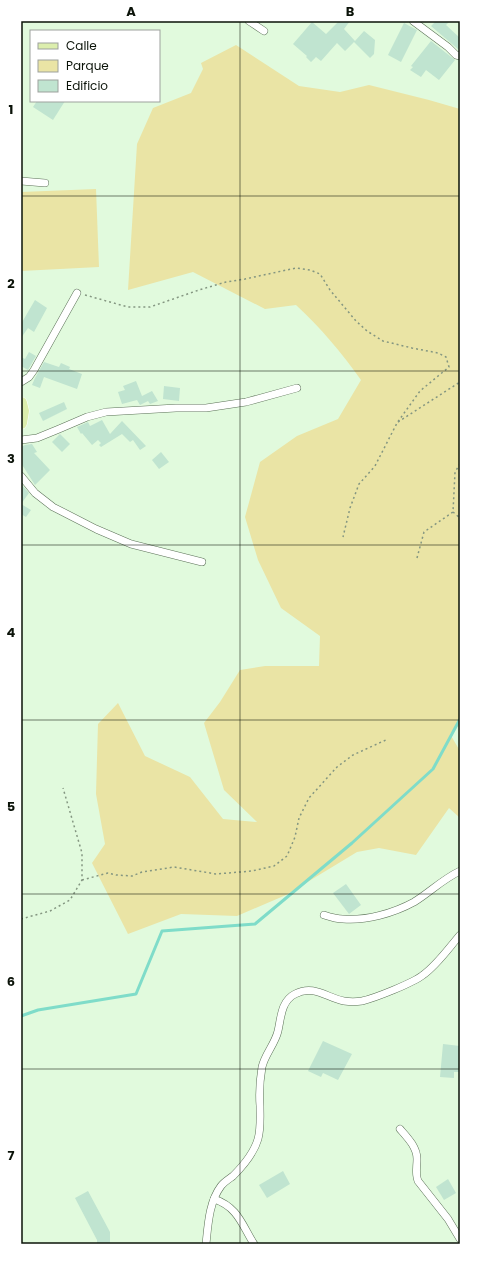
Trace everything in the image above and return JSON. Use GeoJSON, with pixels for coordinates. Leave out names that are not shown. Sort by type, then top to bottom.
{"type":"FeatureCollection","features":[{"type":"Feature","properties":{"kind":"main road"},"geometry":{"type":"LineString","coordinates":[[21,403],[23,411],[21,423]]}},
{"type":"Feature","properties":{"kind":"street"},"geometry":{"type":"LineString","coordinates":[[249,21],[264,32]]}},
{"type":"Feature","properties":{"kind":"street"},"geometry":{"type":"LineString","coordinates":[[413,21],[448,47],[456,55],[460,56]]}},
{"type":"Feature","properties":{"kind":"street"},"geometry":{"type":"LineString","coordinates":[[21,182],[45,183]]}},
{"type":"Feature","properties":{"kind":"street"},"geometry":{"type":"LineString","coordinates":[[21,382],[29,377],[34,370],[77,293]]}},
{"type":"Feature","properties":{"kind":"street"},"geometry":{"type":"LineString","coordinates":[[21,440],[36,438],[87,416],[106,412],[206,408],[246,402],[297,388]]}},
{"type":"Feature","properties":{"kind":"street"},"geometry":{"type":"LineString","coordinates":[[21,476],[36,493],[53,507],[96,529],[131,544],[202,562]]}},
{"type":"Feature","properties":{"kind":"street"},"geometry":{"type":"LineString","coordinates":[[324,915],[342,920],[358,919],[396,910],[413,902],[445,879],[460,871]]}},
{"type":"Feature","properties":{"kind":"street"},"geometry":{"type":"LineString","coordinates":[[206,1244],[208,1221],[214,1199],[221,1186],[234,1175],[247,1160],[258,1139],[262,1066],[274,1044],[283,1008],[290,997],[303,991],[311,991],[325,993],[342,1001],[357,1002],[371,998],[423,976],[460,935]]}},
{"type":"Feature","properties":{"kind":"street"},"geometry":{"type":"LineString","coordinates":[[400,1129],[412,1144],[416,1152],[416,1174],[418,1181],[448,1219],[460,1239]]}},
{"type":"Feature","properties":{"kind":"street"},"geometry":{"type":"LineString","coordinates":[[214,1199],[222,1201],[234,1211],[254,1244]]}},
{"type":"Feature","properties":{"kind":"path"},"geometry":{"type":"LineString","coordinates":[[77,293],[128,307],[150,308],[226,282],[296,268],[310,270],[320,274],[330,290],[356,321],[368,331],[383,340],[446,357],[449,367],[420,391],[397,422],[375,466],[359,484],[350,508],[343,537]]}},
{"type":"Feature","properties":{"kind":"path"},"geometry":{"type":"LineString","coordinates":[[397,422],[460,382]]}},
{"type":"Feature","properties":{"kind":"path"},"geometry":{"type":"LineString","coordinates":[[453,512],[455,472],[460,464]]}},
{"type":"Feature","properties":{"kind":"path"},"geometry":{"type":"LineString","coordinates":[[453,512],[460,518]]}},
{"type":"Feature","properties":{"kind":"path"},"geometry":{"type":"LineString","coordinates":[[418,558],[424,532],[453,512]]}},
{"type":"Feature","properties":{"kind":"path"},"geometry":{"type":"LineString","coordinates":[[82,880],[108,873],[132,876],[142,872],[174,867],[216,874],[252,871],[274,866],[287,856],[295,837],[299,818],[309,798],[327,778],[337,767],[353,755],[388,740]]}},
{"type":"Feature","properties":{"kind":"path"},"geometry":{"type":"LineString","coordinates":[[21,919],[50,911],[70,900],[82,880],[82,853],[63,788]]}},
{"type":"Feature","properties":{"kind":"green space"},"geometry":{"type":"Polygon","coordinates":[[[236,45],[299,86],[340,92],[369,85],[460,109],[460,725],[450,734],[460,751],[460,818],[449,808],[416,855],[379,848],[357,852],[286,895],[237,916],[181,914],[128,934],[92,863],[105,844],[96,794],[98,724],[118,703],[145,756],[190,777],[223,819],[257,822],[224,790],[204,723],[220,702],[240,670],[265,666],[319,666],[320,636],[281,608],[258,560],[245,517],[260,462],[297,436],[338,419],[361,380],[314,322],[296,305],[265,309],[193,272],[128,290],[137,144],[153,108],[191,93],[203,69],[201,63],[236,45]]]}},
{"type":"Feature","properties":{"kind":"green space"},"geometry":{"type":"Polygon","coordinates":[[[96,189],[99,267],[21,271],[21,192],[96,189]]]}},
{"type":"Feature","properties":{"kind":"building"},"geometry":{"type":"Polygon","coordinates":[[[339,21],[350,21],[344,29],[355,41],[364,31],[375,40],[374,54],[370,58],[354,42],[345,51],[337,43],[321,61],[316,57],[311,62],[306,57],[307,56],[293,44],[312,22],[326,34],[339,21]]]}},
{"type":"Feature","properties":{"kind":"building"},"geometry":{"type":"Polygon","coordinates":[[[436,21],[450,21],[446,25],[460,38],[459,50],[431,26],[436,21]]]}},
{"type":"Feature","properties":{"kind":"building"},"geometry":{"type":"Polygon","coordinates":[[[404,23],[417,30],[401,62],[388,55],[404,23]]]}},
{"type":"Feature","properties":{"kind":"building"},"geometry":{"type":"Polygon","coordinates":[[[431,41],[455,60],[439,80],[426,70],[421,77],[410,70],[413,67],[411,66],[431,41]]]}},
{"type":"Feature","properties":{"kind":"building"},"geometry":{"type":"Polygon","coordinates":[[[36,102],[64,102],[53,120],[33,107],[36,102]]]}},
{"type":"Feature","properties":{"kind":"building"},"geometry":{"type":"Polygon","coordinates":[[[35,300],[47,308],[34,332],[28,328],[21,338],[21,324],[35,300]]]}},
{"type":"Feature","properties":{"kind":"building"},"geometry":{"type":"Polygon","coordinates":[[[29,352],[36,356],[28,370],[21,366],[21,357],[25,359],[29,352]]]}},
{"type":"Feature","properties":{"kind":"building"},"geometry":{"type":"Polygon","coordinates":[[[44,362],[59,367],[61,363],[70,367],[69,369],[82,374],[77,389],[44,377],[40,388],[32,385],[44,362]]]}},
{"type":"Feature","properties":{"kind":"building"},"geometry":{"type":"Polygon","coordinates":[[[136,381],[142,396],[152,391],[158,401],[150,404],[148,401],[140,405],[137,400],[122,404],[118,392],[125,390],[123,386],[136,381]]]}},
{"type":"Feature","properties":{"kind":"building"},"geometry":{"type":"Polygon","coordinates":[[[164,386],[180,388],[179,401],[163,399],[164,386]]]}},
{"type":"Feature","properties":{"kind":"building"},"geometry":{"type":"Polygon","coordinates":[[[64,402],[67,409],[43,421],[39,413],[64,402]]]}},
{"type":"Feature","properties":{"kind":"building"},"geometry":{"type":"Polygon","coordinates":[[[102,420],[110,434],[122,421],[146,446],[140,450],[133,440],[130,442],[122,434],[101,447],[99,445],[101,443],[98,440],[92,445],[82,433],[81,434],[77,427],[88,422],[90,426],[102,420]]]}},
{"type":"Feature","properties":{"kind":"building"},"geometry":{"type":"Polygon","coordinates":[[[60,434],[70,444],[62,452],[52,442],[60,434]]]}},
{"type":"Feature","properties":{"kind":"building"},"geometry":{"type":"Polygon","coordinates":[[[32,444],[37,452],[34,453],[50,470],[35,485],[21,463],[21,447],[32,444]]]}},
{"type":"Feature","properties":{"kind":"building"},"geometry":{"type":"Polygon","coordinates":[[[161,452],[169,462],[159,469],[152,460],[161,452]]]}},
{"type":"Feature","properties":{"kind":"building"},"geometry":{"type":"Polygon","coordinates":[[[21,484],[29,493],[21,504],[21,484]]]}},
{"type":"Feature","properties":{"kind":"building"},"geometry":{"type":"Polygon","coordinates":[[[21,504],[31,510],[26,517],[21,514],[21,504]]]}},
{"type":"Feature","properties":{"kind":"building"},"geometry":{"type":"Polygon","coordinates":[[[346,884],[361,905],[349,914],[333,893],[346,884]]]}},
{"type":"Feature","properties":{"kind":"building"},"geometry":{"type":"Polygon","coordinates":[[[323,1041],[352,1054],[338,1080],[323,1073],[321,1077],[308,1071],[323,1041]]]}},
{"type":"Feature","properties":{"kind":"building"},"geometry":{"type":"Polygon","coordinates":[[[443,1044],[460,1046],[460,1072],[454,1072],[454,1078],[440,1077],[443,1044]]]}},
{"type":"Feature","properties":{"kind":"building"},"geometry":{"type":"Polygon","coordinates":[[[283,1171],[290,1184],[267,1198],[259,1185],[283,1171]]]}},
{"type":"Feature","properties":{"kind":"building"},"geometry":{"type":"Polygon","coordinates":[[[448,1179],[456,1193],[444,1200],[436,1187],[448,1179]]]}},
{"type":"Feature","properties":{"kind":"building"},"geometry":{"type":"Polygon","coordinates":[[[88,1191],[110,1232],[110,1244],[97,1244],[97,1240],[75,1198],[88,1191]]]}},
{"type":"Feature","properties":{"kind":"waterway"},"geometry":{"type":"LineString","coordinates":[[21,1016],[38,1010],[136,994],[162,931],[255,924],[352,843],[433,769],[460,719]]}}]}
